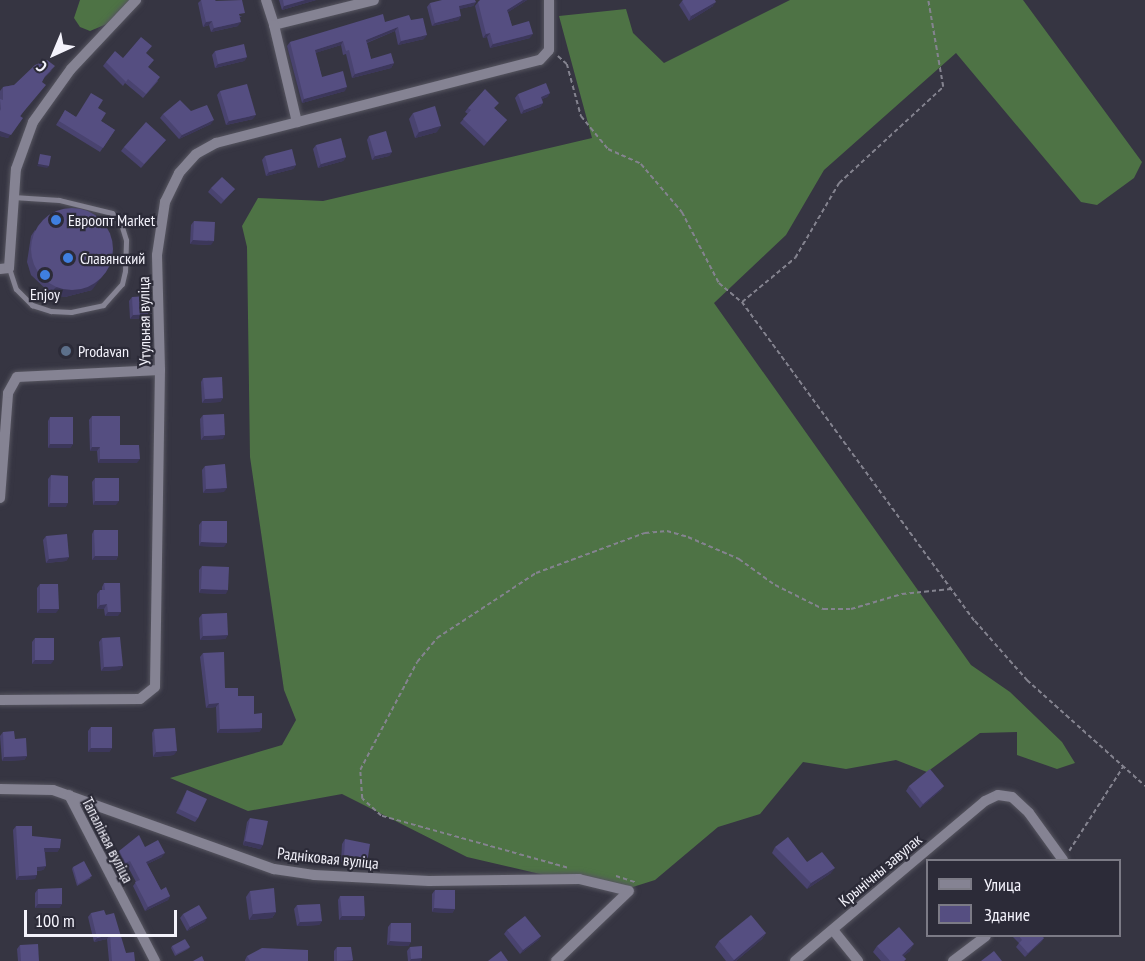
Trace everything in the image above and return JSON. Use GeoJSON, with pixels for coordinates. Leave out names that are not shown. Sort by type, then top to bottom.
{"type":"FeatureCollection","features":[{"type":"Feature","properties":{"kind":"street"},"geometry":{"type":"LineString","coordinates":[[5,268],[4,254],[16,169],[33,122],[70,69],[136,0]]}},
{"type":"Feature","properties":{"kind":"street"},"geometry":{"type":"LineString","coordinates":[[266,0],[297,123]]}},
{"type":"Feature","properties":{"kind":"street"},"geometry":{"type":"LineString","coordinates":[[274,26],[374,0]]}},
{"type":"Feature","properties":{"kind":"street"},"geometry":{"type":"LineString","coordinates":[[549,0],[549,50]]}},
{"type":"Feature","properties":{"kind":"street","name":"Утульная вуліца"},"geometry":{"type":"LineString","coordinates":[[0,700],[140,699],[155,687],[160,370],[157,255],[161,222],[171,186],[188,162],[205,148],[533,63],[549,50]]}},
{"type":"Feature","properties":{"kind":"street"},"geometry":{"type":"LineString","coordinates":[[0,498],[8,393],[17,377],[160,370]]}},
{"type":"Feature","properties":{"kind":"street","name":"Радніковая вуліца"},"geometry":{"type":"LineString","coordinates":[[0,789],[53,790],[274,868],[429,881],[579,879],[629,891]]}},
{"type":"Feature","properties":{"kind":"street","name":"Тапаліная вуліца"},"geometry":{"type":"LineString","coordinates":[[69,795],[155,961]]}},
{"type":"Feature","properties":{"kind":"street","name":"Крынічны завулак"},"geometry":{"type":"LineString","coordinates":[[795,961],[985,801],[998,795],[1012,797],[1062,859]]}},
{"type":"Feature","properties":{"kind":"street"},"geometry":{"type":"LineString","coordinates":[[556,961],[629,891]]}},
{"type":"Feature","properties":{"kind":"street"},"geometry":{"type":"LineString","coordinates":[[833,930],[858,961]]}},
{"type":"Feature","properties":{"kind":"street"},"geometry":{"type":"LineString","coordinates":[[953,961],[985,937]]}},
{"type":"Feature","properties":{"kind":"lane"},"geometry":{"type":"LineString","coordinates":[[5,268],[16,289],[32,305],[71,312],[103,305],[122,284],[126,271],[126,240],[121,224],[99,207],[13,197]]}},
{"type":"Feature","properties":{"kind":"path"},"geometry":{"type":"LineString","coordinates":[[742,302],[795,258],[838,183],[943,87],[928,0]]}},
{"type":"Feature","properties":{"kind":"path"},"geometry":{"type":"LineString","coordinates":[[549,50],[567,64],[581,116],[608,149],[641,164],[675,204],[719,283],[742,302],[951,588],[1027,680],[1145,786]]}},
{"type":"Feature","properties":{"kind":"path"},"geometry":{"type":"LineString","coordinates":[[121,224],[161,222]]}},
{"type":"Feature","properties":{"kind":"path"},"geometry":{"type":"LineString","coordinates":[[569,868],[381,816],[362,799],[360,770],[417,662],[447,631],[536,573],[645,533],[667,531],[739,559],[774,585],[823,609],[851,609],[902,594],[951,588]]}},
{"type":"Feature","properties":{"kind":"path"},"geometry":{"type":"LineString","coordinates":[[1064,859],[1123,767]]}},
{"type":"Feature","properties":{"kind":"path"},"geometry":{"type":"LineString","coordinates":[[610,876],[636,881],[629,891]]}},
{"type":"Feature","properties":{"kind":"green space"},"geometry":{"type":"Polygon","coordinates":[[[80,0],[136,0],[114,21],[90,31],[80,27],[74,18],[80,0]]]}},
{"type":"Feature","properties":{"kind":"green space"},"geometry":{"type":"Polygon","coordinates":[[[790,0],[1023,0],[1142,162],[1134,178],[1097,205],[1081,202],[956,53],[824,170],[786,235],[714,303],[971,665],[1010,692],[1062,742],[1075,763],[1057,769],[1017,755],[1017,732],[980,733],[927,772],[896,760],[846,769],[803,762],[760,814],[718,827],[655,880],[617,892],[467,857],[342,794],[248,811],[170,778],[282,745],[296,720],[284,690],[250,457],[247,247],[242,226],[258,198],[323,201],[592,138],[559,16],[626,9],[633,33],[664,63],[790,0]]]}},
{"type":"Feature","properties":{"kind":"building"},"geometry":{"type":"Polygon","coordinates":[[[201,0],[242,0],[245,13],[239,14],[241,22],[214,28],[212,21],[206,22],[201,0]]]}},
{"type":"Feature","properties":{"kind":"building"},"geometry":{"type":"Polygon","coordinates":[[[283,0],[305,0],[284,6],[283,0]]]}},
{"type":"Feature","properties":{"kind":"building"},"geometry":{"type":"Polygon","coordinates":[[[442,0],[475,0],[476,2],[459,6],[461,16],[435,23],[430,3],[442,0]]]}},
{"type":"Feature","properties":{"kind":"building"},"geometry":{"type":"Polygon","coordinates":[[[480,0],[523,0],[507,10],[512,26],[529,21],[533,34],[493,44],[490,33],[486,34],[478,2],[480,0]]]}},
{"type":"Feature","properties":{"kind":"building"},"geometry":{"type":"Polygon","coordinates":[[[683,0],[715,0],[716,2],[691,16],[683,0]]]}},
{"type":"Feature","properties":{"kind":"building"},"geometry":{"type":"Polygon","coordinates":[[[383,14],[385,22],[409,15],[411,20],[423,18],[427,35],[401,41],[398,27],[366,40],[371,59],[391,53],[394,63],[355,74],[349,50],[346,51],[343,41],[315,50],[322,77],[343,71],[347,87],[304,99],[290,42],[383,14]]]}},
{"type":"Feature","properties":{"kind":"building"},"geometry":{"type":"Polygon","coordinates":[[[141,37],[152,46],[146,53],[154,60],[148,67],[160,77],[146,94],[128,79],[126,82],[106,62],[115,51],[123,58],[141,37]]]}},
{"type":"Feature","properties":{"kind":"building"},"geometry":{"type":"Polygon","coordinates":[[[244,44],[247,57],[218,64],[215,51],[244,44]]]}},
{"type":"Feature","properties":{"kind":"building"},"geometry":{"type":"Polygon","coordinates":[[[47,60],[55,66],[42,82],[46,85],[20,116],[23,118],[11,135],[0,131],[0,99],[3,100],[3,87],[14,85],[35,65],[47,60]]]}},
{"type":"Feature","properties":{"kind":"building"},"geometry":{"type":"Polygon","coordinates":[[[546,83],[550,93],[541,97],[543,103],[524,110],[518,94],[546,83]]]}},
{"type":"Feature","properties":{"kind":"building"},"geometry":{"type":"Polygon","coordinates":[[[247,84],[256,115],[229,121],[220,91],[247,84]]]}},
{"type":"Feature","properties":{"kind":"building"},"geometry":{"type":"Polygon","coordinates":[[[485,89],[499,103],[494,108],[507,120],[487,142],[463,119],[471,110],[468,108],[485,89]]]}},
{"type":"Feature","properties":{"kind":"building"},"geometry":{"type":"Polygon","coordinates":[[[91,93],[103,100],[98,108],[106,113],[101,121],[115,130],[103,148],[59,121],[65,110],[76,117],[91,93]]]}},
{"type":"Feature","properties":{"kind":"building"},"geometry":{"type":"Polygon","coordinates":[[[180,100],[191,111],[207,105],[214,120],[182,135],[163,114],[180,100]]]}},
{"type":"Feature","properties":{"kind":"building"},"geometry":{"type":"Polygon","coordinates":[[[435,106],[441,126],[419,132],[413,113],[435,106]]]}},
{"type":"Feature","properties":{"kind":"building"},"geometry":{"type":"Polygon","coordinates":[[[146,122],[166,140],[144,164],[124,147],[146,122]]]}},
{"type":"Feature","properties":{"kind":"building"},"geometry":{"type":"Polygon","coordinates":[[[386,131],[392,152],[375,156],[369,136],[386,131]]]}},
{"type":"Feature","properties":{"kind":"building"},"geometry":{"type":"Polygon","coordinates":[[[341,138],[346,157],[321,164],[316,145],[341,138]]]}},
{"type":"Feature","properties":{"kind":"building"},"geometry":{"type":"Polygon","coordinates":[[[292,149],[296,165],[269,172],[265,156],[292,149]]]}},
{"type":"Feature","properties":{"kind":"building"},"geometry":{"type":"Polygon","coordinates":[[[40,154],[51,156],[49,166],[38,164],[40,154]]]}},
{"type":"Feature","properties":{"kind":"building"},"geometry":{"type":"Polygon","coordinates":[[[222,177],[235,189],[224,200],[211,188],[222,177]]]}},
{"type":"Feature","properties":{"kind":"building","name":"Славянский"},"geometry":{"type":"Polygon","coordinates":[[[72,208],[88,211],[101,220],[110,233],[113,249],[110,265],[101,278],[88,287],[72,290],[56,287],[43,278],[34,265],[31,249],[34,233],[43,220],[56,211],[72,208]]]}},
{"type":"Feature","properties":{"kind":"building"},"geometry":{"type":"Polygon","coordinates":[[[194,221],[215,222],[214,241],[193,240],[194,221]]]}},
{"type":"Feature","properties":{"kind":"building"},"geometry":{"type":"Polygon","coordinates":[[[147,296],[148,314],[133,315],[132,297],[147,296]]]}},
{"type":"Feature","properties":{"kind":"building"},"geometry":{"type":"Polygon","coordinates":[[[222,377],[223,398],[205,399],[203,378],[222,377]]]}},
{"type":"Feature","properties":{"kind":"building"},"geometry":{"type":"Polygon","coordinates":[[[224,414],[225,435],[204,436],[203,415],[224,414]]]}},
{"type":"Feature","properties":{"kind":"building"},"geometry":{"type":"Polygon","coordinates":[[[92,416],[120,416],[120,445],[139,445],[140,459],[100,459],[100,447],[92,447],[92,416]]]}},
{"type":"Feature","properties":{"kind":"building"},"geometry":{"type":"Polygon","coordinates":[[[50,417],[73,417],[73,444],[50,444],[50,417]]]}},
{"type":"Feature","properties":{"kind":"building"},"geometry":{"type":"Polygon","coordinates":[[[225,464],[227,488],[206,489],[205,466],[225,464]]]}},
{"type":"Feature","properties":{"kind":"building"},"geometry":{"type":"Polygon","coordinates":[[[51,475],[68,476],[68,503],[50,503],[51,475]]]}},
{"type":"Feature","properties":{"kind":"building"},"geometry":{"type":"Polygon","coordinates":[[[95,478],[119,478],[119,501],[95,501],[95,478]]]}},
{"type":"Feature","properties":{"kind":"building"},"geometry":{"type":"Polygon","coordinates":[[[202,521],[227,521],[227,543],[201,542],[202,521]]]}},
{"type":"Feature","properties":{"kind":"building"},"geometry":{"type":"Polygon","coordinates":[[[94,530],[118,530],[118,556],[95,556],[94,530]]]}},
{"type":"Feature","properties":{"kind":"building"},"geometry":{"type":"Polygon","coordinates":[[[67,534],[69,557],[49,559],[46,536],[67,534]]]}},
{"type":"Feature","properties":{"kind":"building"},"geometry":{"type":"Polygon","coordinates":[[[202,566],[229,567],[228,590],[201,589],[202,566]]]}},
{"type":"Feature","properties":{"kind":"building"},"geometry":{"type":"Polygon","coordinates":[[[104,583],[120,583],[121,612],[108,612],[107,604],[100,605],[100,590],[105,590],[104,583]]]}},
{"type":"Feature","properties":{"kind":"building"},"geometry":{"type":"Polygon","coordinates":[[[40,584],[58,584],[59,609],[40,609],[40,584]]]}},
{"type":"Feature","properties":{"kind":"building"},"geometry":{"type":"Polygon","coordinates":[[[227,613],[228,635],[203,636],[202,614],[227,613]]]}},
{"type":"Feature","properties":{"kind":"building"},"geometry":{"type":"Polygon","coordinates":[[[120,637],[123,666],[104,667],[102,638],[120,637]]]}},
{"type":"Feature","properties":{"kind":"building"},"geometry":{"type":"Polygon","coordinates":[[[35,638],[54,638],[54,660],[35,660],[35,638]]]}},
{"type":"Feature","properties":{"kind":"building"},"geometry":{"type":"Polygon","coordinates":[[[224,652],[225,688],[238,688],[238,696],[254,696],[254,714],[262,713],[262,728],[220,729],[219,703],[209,704],[203,653],[224,652]]]}},
{"type":"Feature","properties":{"kind":"building"},"geometry":{"type":"Polygon","coordinates":[[[91,727],[112,727],[112,748],[91,748],[91,727]]]}},
{"type":"Feature","properties":{"kind":"building"},"geometry":{"type":"Polygon","coordinates":[[[175,728],[177,751],[156,752],[154,729],[175,728]]]}},
{"type":"Feature","properties":{"kind":"building"},"geometry":{"type":"Polygon","coordinates":[[[14,731],[15,739],[26,738],[27,756],[4,757],[3,732],[14,731]]]}},
{"type":"Feature","properties":{"kind":"building"},"geometry":{"type":"Polygon","coordinates":[[[930,769],[944,786],[923,804],[909,786],[930,769]]]}},
{"type":"Feature","properties":{"kind":"building"},"geometry":{"type":"Polygon","coordinates":[[[187,790],[207,799],[198,818],[179,809],[187,790]]]}},
{"type":"Feature","properties":{"kind":"building"},"geometry":{"type":"Polygon","coordinates":[[[250,818],[268,821],[263,845],[245,841],[250,818]]]}},
{"type":"Feature","properties":{"kind":"building"},"geometry":{"type":"Polygon","coordinates":[[[16,826],[32,826],[32,836],[61,839],[60,848],[44,848],[46,866],[37,867],[37,875],[19,876],[16,826]]]}},
{"type":"Feature","properties":{"kind":"building"},"geometry":{"type":"Polygon","coordinates":[[[139,835],[145,847],[158,840],[165,853],[146,862],[161,890],[166,887],[170,896],[148,907],[135,882],[140,880],[130,861],[125,863],[119,851],[139,835]]]}},
{"type":"Feature","properties":{"kind":"building"},"geometry":{"type":"Polygon","coordinates":[[[788,837],[807,862],[822,852],[835,868],[811,883],[775,847],[788,837]]]}},
{"type":"Feature","properties":{"kind":"building"},"geometry":{"type":"Polygon","coordinates":[[[345,839],[370,844],[367,863],[344,858],[345,839]]]}},
{"type":"Feature","properties":{"kind":"building"},"geometry":{"type":"Polygon","coordinates":[[[84,861],[92,876],[78,884],[73,867],[84,861]]]}},
{"type":"Feature","properties":{"kind":"building"},"geometry":{"type":"Polygon","coordinates":[[[62,888],[62,904],[38,904],[38,889],[62,888]]]}},
{"type":"Feature","properties":{"kind":"building"},"geometry":{"type":"Polygon","coordinates":[[[274,888],[276,912],[253,914],[250,891],[274,888]]]}},
{"type":"Feature","properties":{"kind":"building"},"geometry":{"type":"Polygon","coordinates":[[[435,890],[455,890],[455,909],[434,908],[435,890]]]}},
{"type":"Feature","properties":{"kind":"building"},"geometry":{"type":"Polygon","coordinates":[[[340,896],[364,896],[365,916],[342,916],[340,896]]]}},
{"type":"Feature","properties":{"kind":"building"},"geometry":{"type":"Polygon","coordinates":[[[320,904],[322,921],[300,922],[297,905],[320,904]]]}},
{"type":"Feature","properties":{"kind":"building"},"geometry":{"type":"Polygon","coordinates":[[[199,905],[207,918],[190,927],[183,914],[199,905]]]}},
{"type":"Feature","properties":{"kind":"building"},"geometry":{"type":"Polygon","coordinates":[[[104,910],[106,915],[114,913],[126,953],[134,952],[135,961],[112,961],[110,935],[97,938],[91,913],[104,910]]]}},
{"type":"Feature","properties":{"kind":"building"},"geometry":{"type":"Polygon","coordinates":[[[751,915],[766,933],[734,960],[719,941],[751,915]]]}},
{"type":"Feature","properties":{"kind":"building"},"geometry":{"type":"Polygon","coordinates":[[[525,916],[541,936],[523,950],[507,930],[525,916]]]}},
{"type":"Feature","properties":{"kind":"building"},"geometry":{"type":"Polygon","coordinates":[[[391,923],[411,923],[411,942],[390,941],[391,923]]]}},
{"type":"Feature","properties":{"kind":"building"},"geometry":{"type":"Polygon","coordinates":[[[899,927],[914,944],[902,955],[906,959],[904,961],[890,961],[877,946],[899,927]]]}},
{"type":"Feature","properties":{"kind":"building"},"geometry":{"type":"Polygon","coordinates":[[[1020,937],[1044,938],[1028,953],[1019,943],[1022,940],[1020,937]]]}},
{"type":"Feature","properties":{"kind":"building"},"geometry":{"type":"Polygon","coordinates":[[[185,939],[190,947],[176,954],[172,946],[185,939]]]}},
{"type":"Feature","properties":{"kind":"building"},"geometry":{"type":"Polygon","coordinates":[[[38,944],[39,961],[21,961],[20,945],[38,944]]]}},
{"type":"Feature","properties":{"kind":"building"},"geometry":{"type":"Polygon","coordinates":[[[422,946],[422,958],[411,959],[410,947],[422,946]]]}},
{"type":"Feature","properties":{"kind":"building"},"geometry":{"type":"Polygon","coordinates":[[[337,947],[351,947],[353,960],[337,961],[337,947]]]}},
{"type":"Feature","properties":{"kind":"building"},"geometry":{"type":"Polygon","coordinates":[[[262,948],[308,950],[308,961],[250,961],[247,956],[262,948]]]}},
{"type":"Feature","properties":{"kind":"building"},"geometry":{"type":"Polygon","coordinates":[[[501,951],[508,961],[488,961],[501,951]]]}},
{"type":"Feature","properties":{"kind":"building"},"geometry":{"type":"Polygon","coordinates":[[[994,951],[1002,961],[981,961],[994,951]]]}},
{"type":"Feature","properties":{"kind":"building"},"geometry":{"type":"Polygon","coordinates":[[[202,956],[204,961],[193,961],[202,956]]]}},
{"type":"Feature","properties":{"kind":"place","name":"Евроопт Market"},"geometry":{"type":"Point","coordinates":[56,220]}},
{"type":"Feature","properties":{"kind":"place","name":"Славянский"},"geometry":{"type":"Point","coordinates":[68,258]}},
{"type":"Feature","properties":{"kind":"place","name":"Enjoy"},"geometry":{"type":"Point","coordinates":[45,275]}},
{"type":"Feature","properties":{"kind":"place","name":"Prodavan"},"geometry":{"type":"Point","coordinates":[66,351]}}]}
